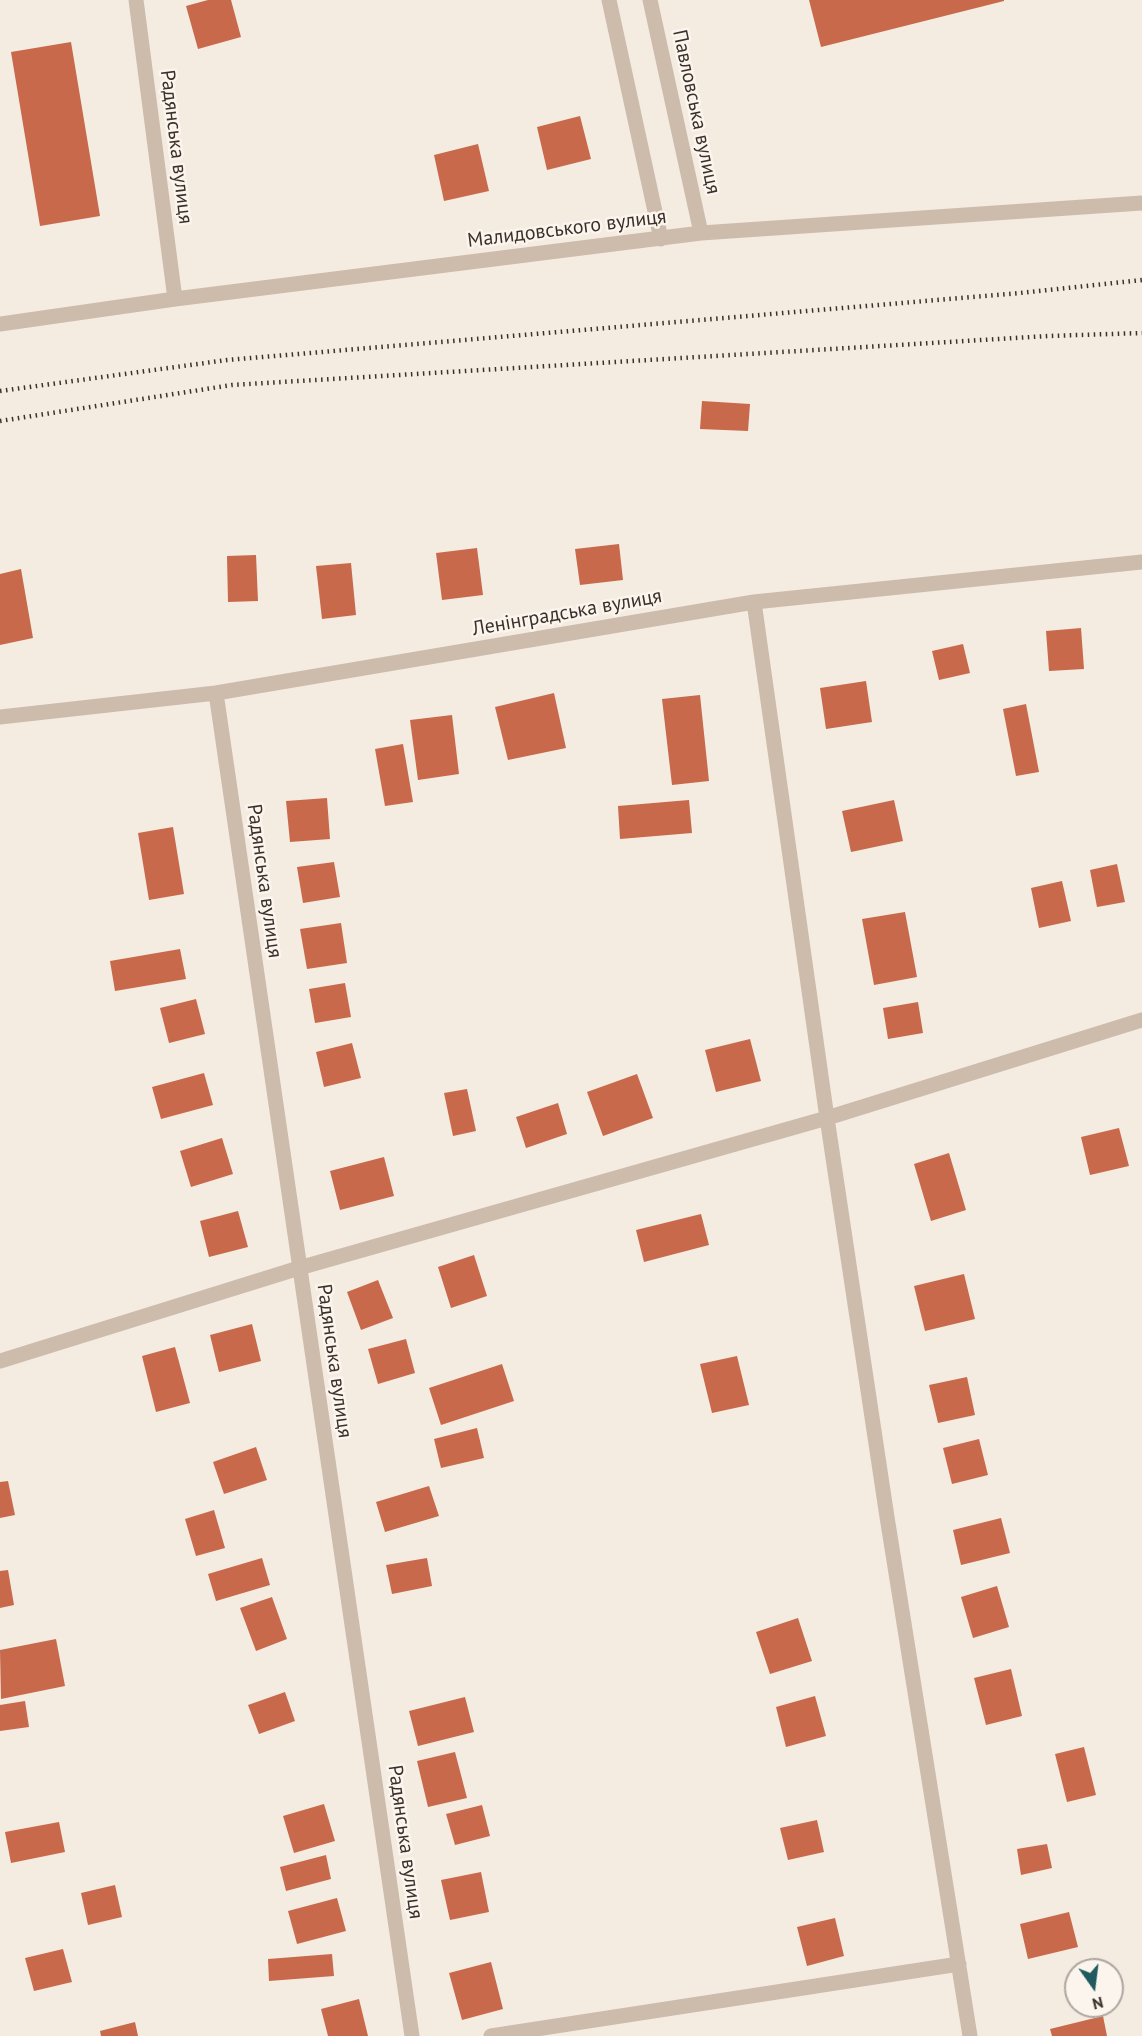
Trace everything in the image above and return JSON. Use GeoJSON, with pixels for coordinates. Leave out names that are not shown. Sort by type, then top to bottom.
{"type":"FeatureCollection","features":[{"type":"Feature","properties":{"kind":"street","name":"Радянська вулиця"},"geometry":{"type":"LineString","coordinates":[[136,0],[175,299]]}},
{"type":"Feature","properties":{"kind":"street"},"geometry":{"type":"LineString","coordinates":[[609,0],[661,239]]}},
{"type":"Feature","properties":{"kind":"street","name":"Павловська вулиця"},"geometry":{"type":"LineString","coordinates":[[650,0],[700,233]]}},
{"type":"Feature","properties":{"kind":"street","name":"Малидовського вулиця"},"geometry":{"type":"LineString","coordinates":[[0,324],[175,299],[700,233],[1142,203]]}},
{"type":"Feature","properties":{"kind":"street","name":"Ленінградська вулиця"},"geometry":{"type":"LineString","coordinates":[[0,717],[216,693],[754,602],[1142,562]]}},
{"type":"Feature","properties":{"kind":"street"},"geometry":{"type":"LineString","coordinates":[[754,602],[827,1118],[887,1517],[970,2036]]}},
{"type":"Feature","properties":{"kind":"street","name":"Радянська вулиця"},"geometry":{"type":"LineString","coordinates":[[216,693],[412,2036]]}},
{"type":"Feature","properties":{"kind":"street"},"geometry":{"type":"LineString","coordinates":[[0,1361],[299,1268],[827,1118],[1142,1020]]}},
{"type":"Feature","properties":{"kind":"street"},"geometry":{"type":"LineString","coordinates":[[491,2036],[959,1964]]}},
{"type":"Feature","properties":{"kind":"building"},"geometry":{"type":"Polygon","coordinates":[[[208,0],[231,0],[241,37],[198,49],[186,6],[208,0]]]}},
{"type":"Feature","properties":{"kind":"building"},"geometry":{"type":"Polygon","coordinates":[[[809,0],[1004,0],[1004,1],[821,47],[809,0]]]}},
{"type":"Feature","properties":{"kind":"building"},"geometry":{"type":"Polygon","coordinates":[[[71,42],[100,216],[40,226],[11,52],[71,42]]]}},
{"type":"Feature","properties":{"kind":"building"},"geometry":{"type":"Polygon","coordinates":[[[580,116],[591,159],[547,170],[537,127],[580,116]]]}},
{"type":"Feature","properties":{"kind":"building"},"geometry":{"type":"Polygon","coordinates":[[[478,144],[489,191],[444,201],[434,155],[478,144]]]}},
{"type":"Feature","properties":{"kind":"building"},"geometry":{"type":"Polygon","coordinates":[[[702,401],[750,404],[748,431],[700,429],[702,401]]]}},
{"type":"Feature","properties":{"kind":"building"},"geometry":{"type":"Polygon","coordinates":[[[619,544],[623,580],[580,585],[575,549],[619,544]]]}},
{"type":"Feature","properties":{"kind":"building"},"geometry":{"type":"Polygon","coordinates":[[[477,548],[483,595],[442,600],[436,553],[477,548]]]}},
{"type":"Feature","properties":{"kind":"building"},"geometry":{"type":"Polygon","coordinates":[[[256,555],[258,601],[228,602],[227,556],[256,555]]]}},
{"type":"Feature","properties":{"kind":"building"},"geometry":{"type":"Polygon","coordinates":[[[351,563],[356,615],[322,619],[316,566],[351,563]]]}},
{"type":"Feature","properties":{"kind":"building"},"geometry":{"type":"Polygon","coordinates":[[[21,569],[33,638],[0,645],[0,574],[21,569]]]}},
{"type":"Feature","properties":{"kind":"building"},"geometry":{"type":"Polygon","coordinates":[[[1081,628],[1084,669],[1049,671],[1046,631],[1081,628]]]}},
{"type":"Feature","properties":{"kind":"building"},"geometry":{"type":"Polygon","coordinates":[[[963,644],[970,673],[939,680],[932,651],[963,644]]]}},
{"type":"Feature","properties":{"kind":"building"},"geometry":{"type":"Polygon","coordinates":[[[866,681],[872,722],[826,729],[820,688],[866,681]]]}},
{"type":"Feature","properties":{"kind":"building"},"geometry":{"type":"Polygon","coordinates":[[[554,693],[566,748],[508,760],[495,707],[554,693]]]}},
{"type":"Feature","properties":{"kind":"building"},"geometry":{"type":"Polygon","coordinates":[[[700,695],[709,781],[672,785],[662,699],[700,695]]]}},
{"type":"Feature","properties":{"kind":"building"},"geometry":{"type":"Polygon","coordinates":[[[1026,704],[1039,772],[1016,776],[1003,709],[1026,704]]]}},
{"type":"Feature","properties":{"kind":"building"},"geometry":{"type":"Polygon","coordinates":[[[452,715],[459,774],[418,780],[410,720],[452,715]]]}},
{"type":"Feature","properties":{"kind":"building"},"geometry":{"type":"Polygon","coordinates":[[[403,744],[413,802],[385,806],[375,749],[403,744]]]}},
{"type":"Feature","properties":{"kind":"building"},"geometry":{"type":"Polygon","coordinates":[[[327,798],[330,839],[290,842],[286,801],[327,798]]]}},
{"type":"Feature","properties":{"kind":"building"},"geometry":{"type":"Polygon","coordinates":[[[689,800],[692,833],[620,839],[618,806],[689,800]]]}},
{"type":"Feature","properties":{"kind":"building"},"geometry":{"type":"Polygon","coordinates":[[[894,800],[903,841],[851,852],[842,811],[894,800]]]}},
{"type":"Feature","properties":{"kind":"building"},"geometry":{"type":"Polygon","coordinates":[[[173,827],[184,894],[149,900],[138,833],[173,827]]]}},
{"type":"Feature","properties":{"kind":"building"},"geometry":{"type":"Polygon","coordinates":[[[334,862],[340,897],[303,903],[297,867],[334,862]]]}},
{"type":"Feature","properties":{"kind":"building"},"geometry":{"type":"Polygon","coordinates":[[[1117,864],[1125,902],[1097,907],[1090,870],[1117,864]]]}},
{"type":"Feature","properties":{"kind":"building"},"geometry":{"type":"Polygon","coordinates":[[[1062,881],[1071,921],[1039,928],[1031,888],[1062,881]]]}},
{"type":"Feature","properties":{"kind":"building"},"geometry":{"type":"Polygon","coordinates":[[[905,912],[917,977],[874,985],[862,919],[905,912]]]}},
{"type":"Feature","properties":{"kind":"building"},"geometry":{"type":"Polygon","coordinates":[[[341,923],[347,963],[307,969],[300,929],[341,923]]]}},
{"type":"Feature","properties":{"kind":"building"},"geometry":{"type":"Polygon","coordinates":[[[180,949],[186,979],[115,991],[110,961],[180,949]]]}},
{"type":"Feature","properties":{"kind":"building"},"geometry":{"type":"Polygon","coordinates":[[[345,983],[351,1017],[315,1023],[309,989],[345,983]]]}},
{"type":"Feature","properties":{"kind":"building"},"geometry":{"type":"Polygon","coordinates":[[[196,999],[205,1034],[169,1043],[160,1008],[196,999]]]}},
{"type":"Feature","properties":{"kind":"building"},"geometry":{"type":"Polygon","coordinates":[[[918,1002],[923,1033],[888,1039],[883,1008],[918,1002]]]}},
{"type":"Feature","properties":{"kind":"building"},"geometry":{"type":"Polygon","coordinates":[[[750,1039],[761,1081],[716,1092],[705,1050],[750,1039]]]}},
{"type":"Feature","properties":{"kind":"building"},"geometry":{"type":"Polygon","coordinates":[[[352,1043],[361,1078],[324,1087],[316,1052],[352,1043]]]}},
{"type":"Feature","properties":{"kind":"building"},"geometry":{"type":"Polygon","coordinates":[[[204,1073],[213,1105],[161,1119],[152,1087],[204,1073]]]}},
{"type":"Feature","properties":{"kind":"building"},"geometry":{"type":"Polygon","coordinates":[[[637,1074],[653,1118],[603,1136],[587,1092],[637,1074]]]}},
{"type":"Feature","properties":{"kind":"building"},"geometry":{"type":"Polygon","coordinates":[[[467,1089],[476,1131],[453,1136],[444,1093],[467,1089]]]}},
{"type":"Feature","properties":{"kind":"building"},"geometry":{"type":"Polygon","coordinates":[[[558,1103],[567,1134],[526,1148],[516,1117],[558,1103]]]}},
{"type":"Feature","properties":{"kind":"building"},"geometry":{"type":"Polygon","coordinates":[[[1119,1128],[1129,1166],[1090,1175],[1081,1137],[1119,1128]]]}},
{"type":"Feature","properties":{"kind":"building"},"geometry":{"type":"Polygon","coordinates":[[[222,1138],[233,1174],[191,1187],[180,1151],[222,1138]]]}},
{"type":"Feature","properties":{"kind":"building"},"geometry":{"type":"Polygon","coordinates":[[[949,1153],[966,1210],[931,1221],[914,1164],[949,1153]]]}},
{"type":"Feature","properties":{"kind":"building"},"geometry":{"type":"Polygon","coordinates":[[[384,1157],[394,1196],[340,1210],[330,1171],[384,1157]]]}},
{"type":"Feature","properties":{"kind":"building"},"geometry":{"type":"Polygon","coordinates":[[[238,1211],[248,1247],[209,1257],[200,1221],[238,1211]]]}},
{"type":"Feature","properties":{"kind":"building"},"geometry":{"type":"Polygon","coordinates":[[[701,1214],[709,1245],[644,1262],[636,1230],[701,1214]]]}},
{"type":"Feature","properties":{"kind":"building"},"geometry":{"type":"Polygon","coordinates":[[[474,1255],[487,1296],[451,1308],[438,1267],[474,1255]]]}},
{"type":"Feature","properties":{"kind":"building"},"geometry":{"type":"Polygon","coordinates":[[[964,1274],[975,1319],[925,1331],[914,1286],[964,1274]]]}},
{"type":"Feature","properties":{"kind":"building"},"geometry":{"type":"Polygon","coordinates":[[[378,1280],[393,1318],[361,1330],[347,1292],[378,1280]]]}},
{"type":"Feature","properties":{"kind":"building"},"geometry":{"type":"Polygon","coordinates":[[[252,1324],[261,1361],[219,1372],[210,1335],[252,1324]]]}},
{"type":"Feature","properties":{"kind":"building"},"geometry":{"type":"Polygon","coordinates":[[[406,1339],[415,1373],[378,1384],[368,1349],[406,1339]]]}},
{"type":"Feature","properties":{"kind":"building"},"geometry":{"type":"Polygon","coordinates":[[[175,1347],[190,1403],[156,1412],[142,1356],[175,1347]]]}},
{"type":"Feature","properties":{"kind":"building"},"geometry":{"type":"Polygon","coordinates":[[[737,1356],[749,1405],[712,1413],[700,1364],[737,1356]]]}},
{"type":"Feature","properties":{"kind":"building"},"geometry":{"type":"Polygon","coordinates":[[[502,1364],[514,1401],[441,1425],[429,1388],[502,1364]]]}},
{"type":"Feature","properties":{"kind":"building"},"geometry":{"type":"Polygon","coordinates":[[[967,1377],[975,1415],[938,1423],[929,1385],[967,1377]]]}},
{"type":"Feature","properties":{"kind":"building"},"geometry":{"type":"Polygon","coordinates":[[[477,1428],[484,1458],[441,1468],[434,1439],[477,1428]]]}},
{"type":"Feature","properties":{"kind":"building"},"geometry":{"type":"Polygon","coordinates":[[[979,1439],[988,1475],[952,1484],[943,1448],[979,1439]]]}},
{"type":"Feature","properties":{"kind":"building"},"geometry":{"type":"Polygon","coordinates":[[[256,1447],[267,1480],[224,1494],[213,1462],[256,1447]]]}},
{"type":"Feature","properties":{"kind":"building"},"geometry":{"type":"Polygon","coordinates":[[[8,1481],[15,1515],[0,1518],[0,1482],[8,1481]]]}},
{"type":"Feature","properties":{"kind":"building"},"geometry":{"type":"Polygon","coordinates":[[[429,1486],[439,1516],[385,1532],[376,1502],[429,1486]]]}},
{"type":"Feature","properties":{"kind":"building"},"geometry":{"type":"Polygon","coordinates":[[[214,1510],[225,1548],[196,1556],[185,1519],[214,1510]]]}},
{"type":"Feature","properties":{"kind":"building"},"geometry":{"type":"Polygon","coordinates":[[[1001,1518],[1010,1553],[961,1565],[953,1530],[1001,1518]]]}},
{"type":"Feature","properties":{"kind":"building"},"geometry":{"type":"Polygon","coordinates":[[[262,1558],[270,1585],[216,1601],[208,1574],[262,1558]]]}},
{"type":"Feature","properties":{"kind":"building"},"geometry":{"type":"Polygon","coordinates":[[[427,1558],[432,1586],[392,1594],[386,1565],[427,1558]]]}},
{"type":"Feature","properties":{"kind":"building"},"geometry":{"type":"Polygon","coordinates":[[[8,1570],[14,1605],[0,1608],[0,1571],[8,1570]]]}},
{"type":"Feature","properties":{"kind":"building"},"geometry":{"type":"Polygon","coordinates":[[[997,1586],[1009,1627],[973,1638],[961,1597],[997,1586]]]}},
{"type":"Feature","properties":{"kind":"building"},"geometry":{"type":"Polygon","coordinates":[[[272,1597],[287,1639],[256,1651],[240,1608],[272,1597]]]}},
{"type":"Feature","properties":{"kind":"building"},"geometry":{"type":"Polygon","coordinates":[[[798,1618],[812,1661],[770,1674],[756,1632],[798,1618]]]}},
{"type":"Feature","properties":{"kind":"building"},"geometry":{"type":"Polygon","coordinates":[[[56,1639],[65,1686],[1,1699],[0,1650],[56,1639]]]}},
{"type":"Feature","properties":{"kind":"building"},"geometry":{"type":"Polygon","coordinates":[[[1011,1669],[1022,1716],[986,1725],[974,1678],[1011,1669]]]}},
{"type":"Feature","properties":{"kind":"building"},"geometry":{"type":"Polygon","coordinates":[[[285,1692],[295,1721],[259,1734],[248,1705],[285,1692]]]}},
{"type":"Feature","properties":{"kind":"building"},"geometry":{"type":"Polygon","coordinates":[[[815,1696],[826,1736],[786,1747],[776,1707],[815,1696]]]}},
{"type":"Feature","properties":{"kind":"building"},"geometry":{"type":"Polygon","coordinates":[[[465,1697],[474,1732],[418,1746],[409,1711],[465,1697]]]}},
{"type":"Feature","properties":{"kind":"building"},"geometry":{"type":"Polygon","coordinates":[[[25,1701],[29,1727],[0,1731],[0,1705],[25,1701]]]}},
{"type":"Feature","properties":{"kind":"building"},"geometry":{"type":"Polygon","coordinates":[[[1084,1747],[1096,1795],[1067,1802],[1055,1754],[1084,1747]]]}},
{"type":"Feature","properties":{"kind":"building"},"geometry":{"type":"Polygon","coordinates":[[[455,1752],[467,1798],[428,1807],[417,1761],[455,1752]]]}},
{"type":"Feature","properties":{"kind":"building"},"geometry":{"type":"Polygon","coordinates":[[[324,1804],[335,1841],[294,1853],[283,1816],[324,1804]]]}},
{"type":"Feature","properties":{"kind":"building"},"geometry":{"type":"Polygon","coordinates":[[[482,1805],[490,1836],[455,1845],[446,1814],[482,1805]]]}},
{"type":"Feature","properties":{"kind":"building"},"geometry":{"type":"Polygon","coordinates":[[[817,1820],[824,1852],[788,1860],[780,1828],[817,1820]]]}},
{"type":"Feature","properties":{"kind":"building"},"geometry":{"type":"Polygon","coordinates":[[[59,1822],[65,1852],[11,1863],[5,1832],[59,1822]]]}},
{"type":"Feature","properties":{"kind":"building"},"geometry":{"type":"Polygon","coordinates":[[[1047,1844],[1052,1868],[1021,1875],[1017,1849],[1047,1844]]]}},
{"type":"Feature","properties":{"kind":"building"},"geometry":{"type":"Polygon","coordinates":[[[326,1855],[331,1879],[286,1891],[280,1867],[326,1855]]]}},
{"type":"Feature","properties":{"kind":"building"},"geometry":{"type":"Polygon","coordinates":[[[481,1872],[489,1912],[450,1920],[441,1880],[481,1872]]]}},
{"type":"Feature","properties":{"kind":"building"},"geometry":{"type":"Polygon","coordinates":[[[115,1885],[122,1917],[88,1925],[81,1893],[115,1885]]]}},
{"type":"Feature","properties":{"kind":"building"},"geometry":{"type":"Polygon","coordinates":[[[337,1898],[346,1931],[297,1944],[288,1911],[337,1898]]]}},
{"type":"Feature","properties":{"kind":"building"},"geometry":{"type":"Polygon","coordinates":[[[1069,1912],[1078,1947],[1028,1959],[1020,1924],[1069,1912]]]}},
{"type":"Feature","properties":{"kind":"building"},"geometry":{"type":"Polygon","coordinates":[[[835,1918],[844,1956],[807,1966],[797,1927],[835,1918]]]}},
{"type":"Feature","properties":{"kind":"building"},"geometry":{"type":"Polygon","coordinates":[[[63,1949],[72,1982],[34,1991],[25,1958],[63,1949]]]}},
{"type":"Feature","properties":{"kind":"building"},"geometry":{"type":"Polygon","coordinates":[[[332,1954],[334,1976],[269,1981],[268,1959],[332,1954]]]}},
{"type":"Feature","properties":{"kind":"building"},"geometry":{"type":"Polygon","coordinates":[[[491,1962],[503,2009],[462,2020],[449,1973],[491,1962]]]}},
{"type":"Feature","properties":{"kind":"building"},"geometry":{"type":"Polygon","coordinates":[[[359,1999],[368,2036],[328,2036],[321,2009],[359,1999]]]}},
{"type":"Feature","properties":{"kind":"building"},"geometry":{"type":"Polygon","coordinates":[[[1103,2018],[1107,2036],[1052,2036],[1050,2029],[1103,2018]]]}},
{"type":"Feature","properties":{"kind":"building"},"geometry":{"type":"Polygon","coordinates":[[[135,2022],[138,2036],[101,2036],[100,2031],[135,2022]]]}},
{"type":"Feature","properties":{"kind":"railway"},"geometry":{"type":"LineString","coordinates":[[0,391],[227,360],[1020,293],[1142,280]]}},
{"type":"Feature","properties":{"kind":"railway"},"geometry":{"type":"LineString","coordinates":[[0,421],[232,385],[1048,336],[1142,333]]}}]}
